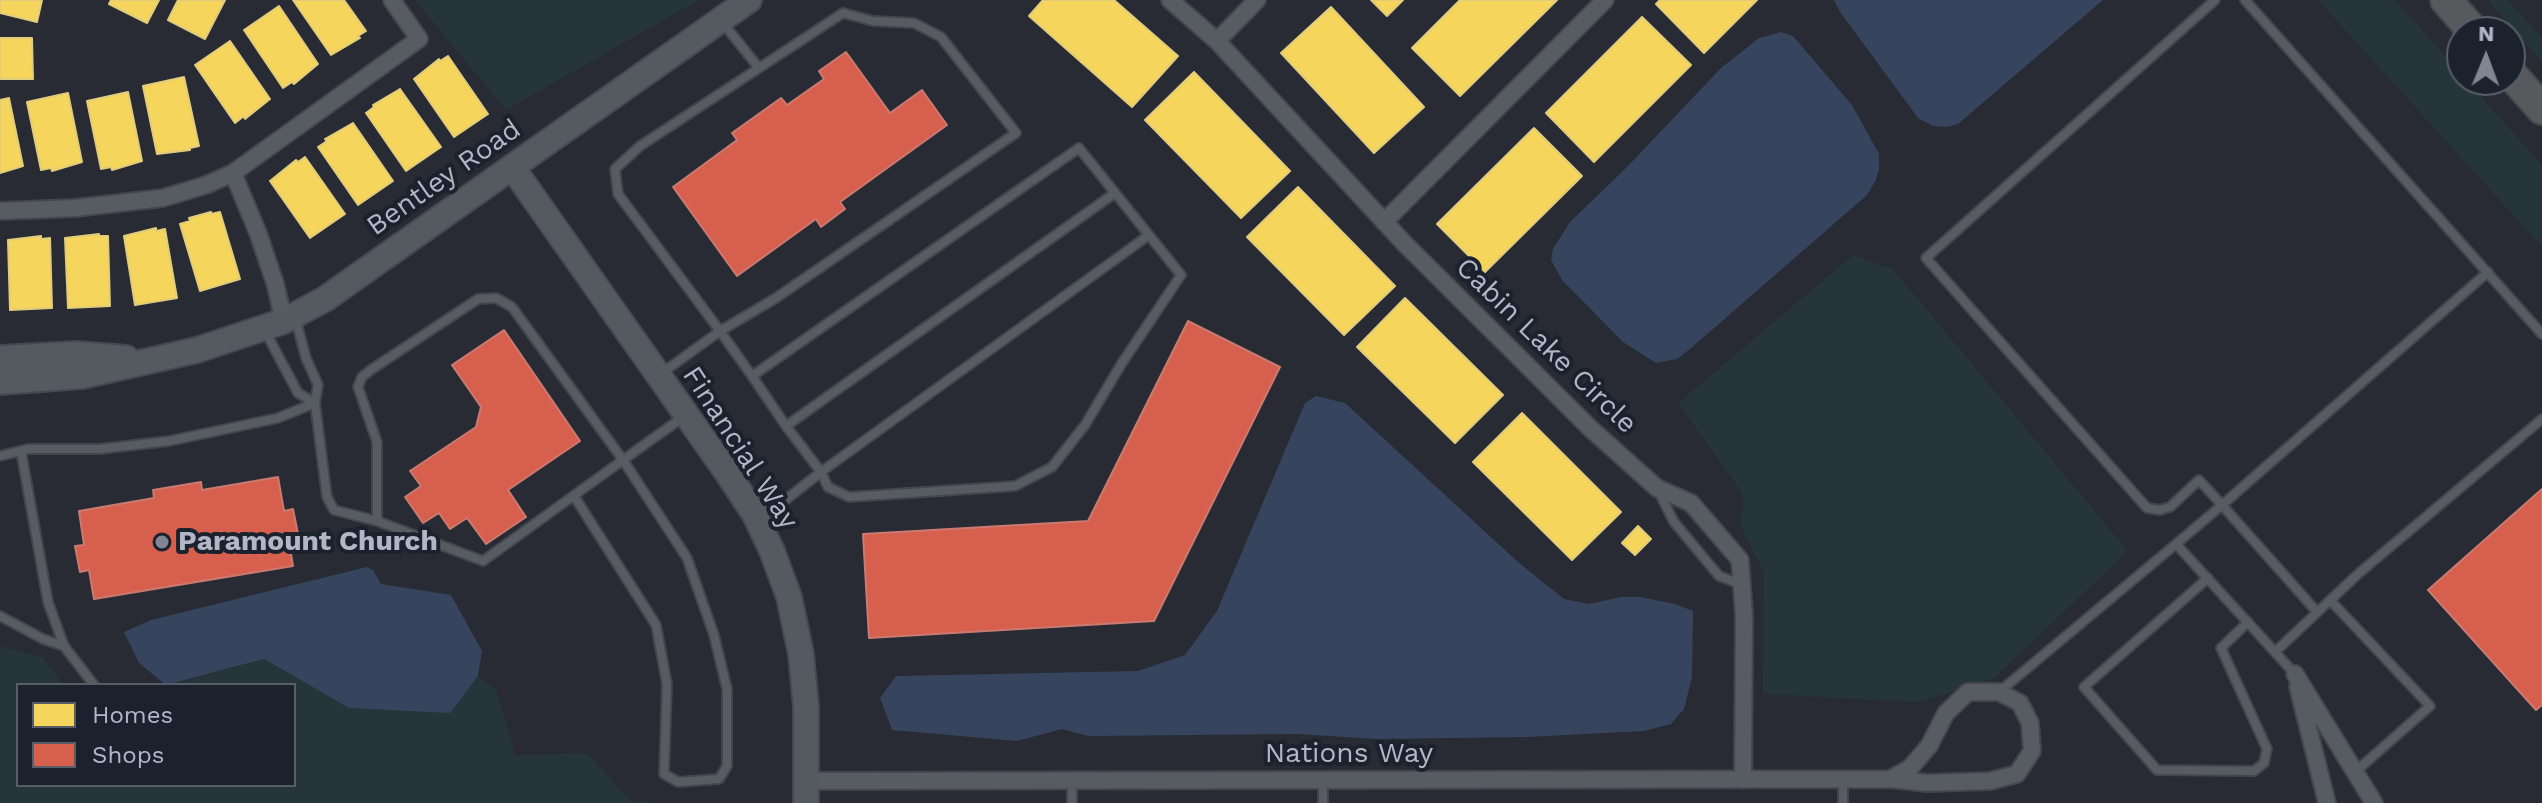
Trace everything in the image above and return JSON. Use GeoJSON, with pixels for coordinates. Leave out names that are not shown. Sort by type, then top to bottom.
{"type":"FeatureCollection","features":[{"type":"Feature","properties":{"kind":"highway"},"geometry":{"type":"LineString","coordinates":[[2446,0],[2460,16]]}},
{"type":"Feature","properties":{"kind":"highway"},"geometry":{"type":"LineString","coordinates":[[2526,91],[2542,109]]}},
{"type":"Feature","properties":{"kind":"street"},"geometry":{"type":"LineString","coordinates":[[0,211],[75,208],[163,198],[233,173],[419,39],[392,0]]}},
{"type":"Feature","properties":{"kind":"street","name":"Bentley Road"},"geometry":{"type":"LineString","coordinates":[[0,382],[82,376],[197,350],[281,322],[325,299],[749,0]]}},
{"type":"Feature","properties":{"kind":"street","name":"Cabin Lake Circle"},"geometry":{"type":"LineString","coordinates":[[1170,0],[1217,41],[1384,222],[1591,429],[1657,488],[1691,503],[1740,560],[1744,616],[1743,780]]}},
{"type":"Feature","properties":{"kind":"street"},"geometry":{"type":"LineString","coordinates":[[1217,41],[1257,0]]}},
{"type":"Feature","properties":{"kind":"street"},"geometry":{"type":"LineString","coordinates":[[1384,222],[1605,0]]}},
{"type":"Feature","properties":{"kind":"street","name":"Financial Way"},"geometry":{"type":"LineString","coordinates":[[512,167],[755,515],[772,551],[789,597],[801,654],[806,707],[806,792]]}},
{"type":"Feature","properties":{"kind":"street"},"geometry":{"type":"LineString","coordinates":[[233,173],[275,283],[281,322]]}},
{"type":"Feature","properties":{"kind":"street","name":"Bentley Road"},"geometry":{"type":"LineString","coordinates":[[0,358],[77,354],[153,360]]}},
{"type":"Feature","properties":{"kind":"street"},"geometry":{"type":"LineString","coordinates":[[2295,674],[2374,803]]}},
{"type":"Feature","properties":{"kind":"street"},"geometry":{"type":"LineString","coordinates":[[2295,674],[2327,803]]}},
{"type":"Feature","properties":{"kind":"street"},"geometry":{"type":"LineString","coordinates":[[1891,779],[1910,768],[1929,746],[1946,713],[1968,692],[1999,692]]}},
{"type":"Feature","properties":{"kind":"street","name":"Nations Way"},"geometry":{"type":"LineString","coordinates":[[806,792],[1072,780],[1990,781],[2017,774],[2032,751],[2030,723],[2020,703],[1999,692]]}},
{"type":"Feature","properties":{"kind":"lane"},"geometry":{"type":"LineString","coordinates":[[2215,0],[1926,258],[2147,508],[2160,510],[2170,507],[2199,480],[2317,612]]}},
{"type":"Feature","properties":{"kind":"lane"},"geometry":{"type":"LineString","coordinates":[[2245,0],[2542,334]]}},
{"type":"Feature","properties":{"kind":"lane"},"geometry":{"type":"LineString","coordinates":[[658,376],[720,331],[776,298],[1016,133],[941,37],[914,23],[873,21],[843,13],[640,146],[615,169],[618,194],[720,331],[786,426],[821,472],[828,487],[849,497],[1015,486],[1052,467],[1085,425],[1181,275],[1079,148],[752,376]]}},
{"type":"Feature","properties":{"kind":"lane"},"geometry":{"type":"LineString","coordinates":[[721,21],[759,68]]}},
{"type":"Feature","properties":{"kind":"lane"},"geometry":{"type":"LineString","coordinates":[[786,426],[1115,193]]}},
{"type":"Feature","properties":{"kind":"lane"},"geometry":{"type":"LineString","coordinates":[[755,515],[784,501],[1149,235]]}},
{"type":"Feature","properties":{"kind":"lane"},"geometry":{"type":"LineString","coordinates":[[1999,692],[2222,505],[2488,272]]}},
{"type":"Feature","properties":{"kind":"lane"},"geometry":{"type":"LineString","coordinates":[[377,521],[377,442],[358,387],[362,377],[478,299],[496,298],[512,307],[623,460],[687,558],[714,635],[727,689],[727,766],[719,779],[678,782],[664,774],[667,684],[656,625],[574,496]]}},
{"type":"Feature","properties":{"kind":"lane"},"geometry":{"type":"LineString","coordinates":[[281,322],[298,393],[315,403]]}},
{"type":"Feature","properties":{"kind":"lane"},"geometry":{"type":"LineString","coordinates":[[281,322],[306,358],[318,385],[315,403],[327,497],[334,510],[377,521],[483,561],[687,415]]}},
{"type":"Feature","properties":{"kind":"lane"},"geometry":{"type":"LineString","coordinates":[[0,456],[21,451],[100,449],[169,441],[278,418],[315,403]]}},
{"type":"Feature","properties":{"kind":"lane"},"geometry":{"type":"LineString","coordinates":[[2275,652],[2358,574],[2542,419]]}},
{"type":"Feature","properties":{"kind":"lane"},"geometry":{"type":"LineString","coordinates":[[21,451],[48,602],[64,646],[92,683]]}},
{"type":"Feature","properties":{"kind":"lane"},"geometry":{"type":"LineString","coordinates":[[1657,488],[1674,522],[1719,576],[1740,584]]}},
{"type":"Feature","properties":{"kind":"lane"},"geometry":{"type":"LineString","coordinates":[[2176,544],[2295,674]]}},
{"type":"Feature","properties":{"kind":"lane"},"geometry":{"type":"LineString","coordinates":[[2208,578],[2084,687],[2157,770],[2254,771],[2264,763],[2267,749],[2221,648],[2248,622]]}},
{"type":"Feature","properties":{"kind":"lane"},"geometry":{"type":"LineString","coordinates":[[2330,600],[2430,706],[2355,772]]}},
{"type":"Feature","properties":{"kind":"lane"},"geometry":{"type":"LineString","coordinates":[[0,616],[43,639],[64,646]]}},
{"type":"Feature","properties":{"kind":"lane"},"geometry":{"type":"LineString","coordinates":[[1323,779],[1323,803]]}},
{"type":"Feature","properties":{"kind":"lane"},"geometry":{"type":"LineString","coordinates":[[1843,779],[1843,803]]}},
{"type":"Feature","properties":{"kind":"lane"},"geometry":{"type":"LineString","coordinates":[[1072,780],[1072,803]]}},
{"type":"Feature","properties":{"kind":"shaded area"},"geometry":{"type":"Polygon","coordinates":[[[415,0],[699,0],[506,110],[415,0]]]}},
{"type":"Feature","properties":{"kind":"shaded area"},"geometry":{"type":"Polygon","coordinates":[[[2318,0],[2394,0],[2414,21],[2446,57],[2446,96],[2480,96],[2542,165],[2542,247],[2318,0]]]}},
{"type":"Feature","properties":{"kind":"shaded area"},"geometry":{"type":"Polygon","coordinates":[[[2488,0],[2508,0],[2522,16],[2502,16],[2488,0]]]}},
{"type":"Feature","properties":{"kind":"shaded area"},"geometry":{"type":"Polygon","coordinates":[[[2526,21],[2542,39],[2542,62],[2526,44],[2526,21]]]}},
{"type":"Feature","properties":{"kind":"shaded area"},"geometry":{"type":"Polygon","coordinates":[[[1853,255],[1893,269],[2128,551],[1992,680],[1918,702],[1763,694],[1764,572],[1741,527],[1743,494],[1678,403],[1853,255]]]}},
{"type":"Feature","properties":{"kind":"shaded area"},"geometry":{"type":"Polygon","coordinates":[[[0,646],[43,658],[62,683],[16,683],[16,787],[296,787],[296,683],[178,683],[264,659],[349,708],[450,712],[478,676],[496,689],[515,755],[587,753],[630,800],[653,803],[0,803],[0,646]]]}},
{"type":"Feature","properties":{"kind":"water"},"geometry":{"type":"Polygon","coordinates":[[[1834,0],[2103,0],[1958,124],[1947,127],[1933,126],[1918,118],[1834,0]]]}},
{"type":"Feature","properties":{"kind":"water"},"geometry":{"type":"Polygon","coordinates":[[[1781,32],[1793,36],[1852,105],[1879,154],[1876,180],[1867,195],[1690,349],[1677,359],[1656,363],[1623,342],[1562,280],[1551,260],[1553,249],[1570,222],[1721,68],[1759,38],[1781,32]]]}},
{"type":"Feature","properties":{"kind":"water"},"geometry":{"type":"Polygon","coordinates":[[[1316,396],[1345,403],[1518,562],[1564,599],[1589,604],[1621,597],[1640,597],[1693,611],[1692,677],[1684,709],[1671,724],[1644,731],[1528,737],[1377,739],[1298,734],[1088,736],[1062,729],[1017,741],[892,730],[880,698],[896,676],[1138,671],[1185,655],[1217,611],[1305,403],[1316,396]]]}},
{"type":"Feature","properties":{"kind":"water"},"geometry":{"type":"Polygon","coordinates":[[[367,567],[373,570],[381,584],[451,595],[482,651],[478,676],[450,713],[349,708],[264,659],[164,683],[139,663],[124,632],[151,620],[367,567]]]}},
{"type":"Feature","properties":{"kind":"building: Homes"},"geometry":{"type":"Polygon","coordinates":[[[0,0],[42,0],[37,22],[0,13],[0,0]]]}},
{"type":"Feature","properties":{"kind":"building: Homes"},"geometry":{"type":"Polygon","coordinates":[[[111,0],[159,0],[147,23],[109,4],[111,0]]]}},
{"type":"Feature","properties":{"kind":"building: Homes"},"geometry":{"type":"Polygon","coordinates":[[[178,0],[225,0],[205,39],[168,20],[178,0]]]}},
{"type":"Feature","properties":{"kind":"building: Homes"},"geometry":{"type":"Polygon","coordinates":[[[293,0],[344,0],[366,31],[331,55],[293,0]]]}},
{"type":"Feature","properties":{"kind":"building: Homes"},"geometry":{"type":"Polygon","coordinates":[[[1043,0],[1114,0],[1178,56],[1132,107],[1029,16],[1043,0]]]}},
{"type":"Feature","properties":{"kind":"building: Homes"},"geometry":{"type":"Polygon","coordinates":[[[1371,0],[1403,0],[1387,16],[1371,0]]]}},
{"type":"Feature","properties":{"kind":"building: Homes"},"geometry":{"type":"Polygon","coordinates":[[[1460,0],[1557,0],[1460,96],[1412,48],[1460,0]]]}},
{"type":"Feature","properties":{"kind":"building: Homes"},"geometry":{"type":"Polygon","coordinates":[[[1660,0],[1757,0],[1704,53],[1656,4],[1660,0]]]}},
{"type":"Feature","properties":{"kind":"building: Homes"},"geometry":{"type":"Polygon","coordinates":[[[279,6],[318,64],[294,84],[292,82],[283,88],[244,30],[279,6]]]}},
{"type":"Feature","properties":{"kind":"building: Homes"},"geometry":{"type":"Polygon","coordinates":[[[1331,7],[1424,107],[1374,153],[1281,53],[1331,7]]]}},
{"type":"Feature","properties":{"kind":"building: Homes"},"geometry":{"type":"Polygon","coordinates":[[[1642,17],[1691,65],[1594,162],[1546,113],[1642,17]]]}},
{"type":"Feature","properties":{"kind":"building: Homes"},"geometry":{"type":"Polygon","coordinates":[[[0,38],[32,38],[33,79],[0,79],[0,38]]]}},
{"type":"Feature","properties":{"kind":"building: Homes"},"geometry":{"type":"Polygon","coordinates":[[[230,41],[270,99],[235,123],[195,65],[230,41]]]}},
{"type":"Feature","properties":{"kind":"building: Homes"},"geometry":{"type":"Polygon","coordinates":[[[448,56],[488,114],[454,137],[414,79],[439,59],[448,56]]]}},
{"type":"Feature","properties":{"kind":"building: Homes"},"geometry":{"type":"Polygon","coordinates":[[[1194,72],[1290,171],[1241,218],[1145,120],[1194,72]]]}},
{"type":"Feature","properties":{"kind":"building: Homes"},"geometry":{"type":"Polygon","coordinates":[[[184,77],[199,146],[157,154],[143,86],[184,77]]]}},
{"type":"Feature","properties":{"kind":"building: Homes"},"geometry":{"type":"Polygon","coordinates":[[[400,89],[441,147],[406,171],[366,113],[373,105],[400,89]]]}},
{"type":"Feature","properties":{"kind":"building: Homes"},"geometry":{"type":"Polygon","coordinates":[[[128,92],[142,161],[112,170],[111,167],[101,169],[87,101],[128,92]]]}},
{"type":"Feature","properties":{"kind":"building: Homes"},"geometry":{"type":"Polygon","coordinates":[[[68,93],[82,162],[52,171],[51,168],[41,170],[27,102],[68,93]]]}},
{"type":"Feature","properties":{"kind":"building: Homes"},"geometry":{"type":"Polygon","coordinates":[[[9,98],[23,166],[0,173],[0,100],[9,98]]]}},
{"type":"Feature","properties":{"kind":"building: Homes"},"geometry":{"type":"Polygon","coordinates":[[[353,123],[393,181],[358,205],[318,147],[327,141],[325,139],[353,123]]]}},
{"type":"Feature","properties":{"kind":"building: Homes"},"geometry":{"type":"Polygon","coordinates":[[[1534,128],[1582,176],[1485,272],[1437,224],[1534,128]]]}},
{"type":"Feature","properties":{"kind":"building: Homes"},"geometry":{"type":"Polygon","coordinates":[[[305,157],[345,214],[310,238],[270,181],[296,160],[298,162],[305,157]]]}},
{"type":"Feature","properties":{"kind":"building: Homes"},"geometry":{"type":"Polygon","coordinates":[[[1298,187],[1395,286],[1344,335],[1247,237],[1298,187]]]}},
{"type":"Feature","properties":{"kind":"building: Homes"},"geometry":{"type":"Polygon","coordinates":[[[211,212],[220,212],[240,279],[200,291],[180,224],[211,212]]]}},
{"type":"Feature","properties":{"kind":"building: Homes"},"geometry":{"type":"Polygon","coordinates":[[[156,228],[156,231],[165,229],[177,298],[135,305],[124,236],[156,228]]]}},
{"type":"Feature","properties":{"kind":"building: Homes"},"geometry":{"type":"Polygon","coordinates":[[[99,234],[108,236],[110,306],[68,308],[65,238],[99,234]]]}},
{"type":"Feature","properties":{"kind":"building: Homes"},"geometry":{"type":"Polygon","coordinates":[[[41,236],[41,239],[50,238],[52,308],[10,310],[8,240],[41,236]]]}},
{"type":"Feature","properties":{"kind":"building: Homes"},"geometry":{"type":"Polygon","coordinates":[[[1405,298],[1503,395],[1455,443],[1357,347],[1405,298]]]}},
{"type":"Feature","properties":{"kind":"building: Homes"},"geometry":{"type":"Polygon","coordinates":[[[1522,413],[1621,512],[1572,560],[1473,462],[1522,413]]]}},
{"type":"Feature","properties":{"kind":"building: Homes"},"geometry":{"type":"Polygon","coordinates":[[[1638,526],[1651,539],[1635,555],[1622,543],[1638,526]]]}},
{"type":"Feature","properties":{"kind":"building: Shops"},"geometry":{"type":"Polygon","coordinates":[[[846,52],[890,113],[922,90],[947,125],[840,202],[845,209],[821,227],[816,219],[737,276],[673,187],[737,140],[732,133],[781,98],[787,105],[824,79],[819,71],[846,52]]]}},
{"type":"Feature","properties":{"kind":"building: Shops"},"geometry":{"type":"Polygon","coordinates":[[[1188,321],[1280,367],[1154,621],[869,638],[863,534],[1088,521],[1188,321]]]}},
{"type":"Feature","properties":{"kind":"building: Shops"},"geometry":{"type":"Polygon","coordinates":[[[504,330],[580,441],[508,490],[526,517],[486,544],[467,518],[450,529],[439,513],[423,523],[405,497],[421,486],[410,471],[476,427],[481,407],[452,365],[504,330]]]}},
{"type":"Feature","properties":{"kind":"building: Shops"},"geometry":{"type":"Polygon","coordinates":[[[278,477],[284,511],[293,509],[298,534],[288,536],[293,566],[94,599],[89,570],[80,572],[75,546],[84,545],[79,511],[154,498],[153,490],[201,482],[202,490],[278,477]]]}},
{"type":"Feature","properties":{"kind":"building: Shops"},"geometry":{"type":"Polygon","coordinates":[[[2542,489],[2542,705],[2536,710],[2428,590],[2542,489]]]}},
{"type":"Feature","properties":{"kind":"place","name":"Paramount Church"},"geometry":{"type":"Point","coordinates":[162,542]}}]}
